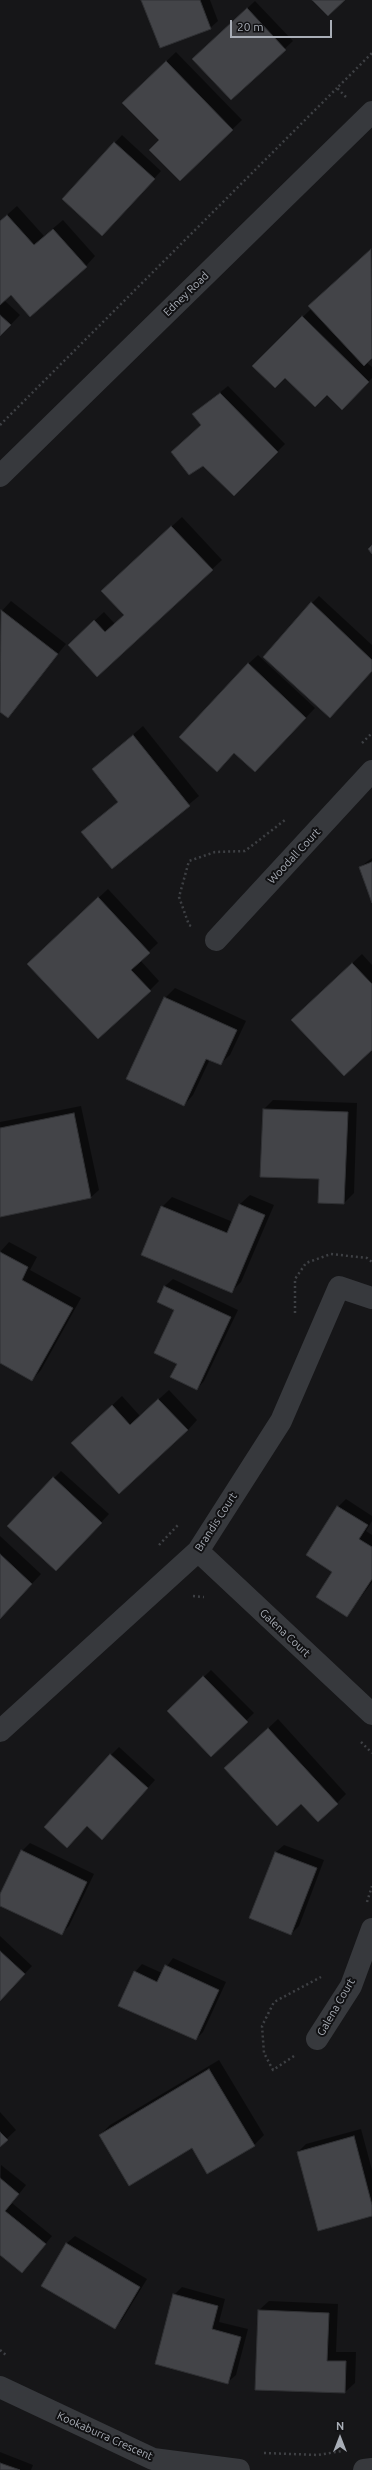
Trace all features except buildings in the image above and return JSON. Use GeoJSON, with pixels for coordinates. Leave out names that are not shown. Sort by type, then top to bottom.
{"type":"FeatureCollection","features":[{"type":"Feature","properties":{"kind":"street","name":"Edney Road"},"geometry":{"type":"LineString","coordinates":[[0,476],[372,112]]}},
{"type":"Feature","properties":{"kind":"street","name":"Woodall Court"},"geometry":{"type":"LineString","coordinates":[[216,940],[372,772]]}},
{"type":"Feature","properties":{"kind":"street","name":"Brandis Court"},"geometry":{"type":"LineString","coordinates":[[0,1731],[198,1552],[281,1421],[339,1287],[372,1298]]}},
{"type":"Feature","properties":{"kind":"street","name":"Galena Court"},"geometry":{"type":"LineString","coordinates":[[198,1552],[372,1714]]}},
{"type":"Feature","properties":{"kind":"street","name":"Galena Court"},"geometry":{"type":"LineString","coordinates":[[317,2039],[351,1986],[372,1929]]}},
{"type":"Feature","properties":{"kind":"street","name":"Kookaburra Crescent"},"geometry":{"type":"LineString","coordinates":[[0,2387],[153,2459],[239,2470]]}},
{"type":"Feature","properties":{"kind":"street"},"geometry":{"type":"LineString","coordinates":[[364,2470],[372,2469]]}},
{"type":"Feature","properties":{"kind":"path"},"geometry":{"type":"LineString","coordinates":[[0,425],[337,88]]}},
{"type":"Feature","properties":{"kind":"path"},"geometry":{"type":"LineString","coordinates":[[361,744],[372,733]]}},
{"type":"Feature","properties":{"kind":"path"},"geometry":{"type":"LineString","coordinates":[[216,940],[189,925],[179,897],[189,861],[215,852],[245,850],[289,815]]}},
{"type":"Feature","properties":{"kind":"path"},"geometry":{"type":"LineString","coordinates":[[295,1318],[295,1279],[306,1263],[331,1254],[367,1258],[372,1262]]}},
{"type":"Feature","properties":{"kind":"path"},"geometry":{"type":"LineString","coordinates":[[156,1547],[179,1524]]}},
{"type":"Feature","properties":{"kind":"path"},"geometry":{"type":"LineString","coordinates":[[188,1596],[210,1598]]}},
{"type":"Feature","properties":{"kind":"path"},"geometry":{"type":"LineString","coordinates":[[355,1736],[372,1753]]}},
{"type":"Feature","properties":{"kind":"path"},"geometry":{"type":"LineString","coordinates":[[0,2350],[11,2360]]}},
{"type":"Feature","properties":{"kind":"path"},"geometry":{"type":"LineString","coordinates":[[3,2359],[6,2355]]}},
{"type":"Feature","properties":{"kind":"path"},"geometry":{"type":"LineString","coordinates":[[257,2453],[318,2455],[349,2450]]}}]}
